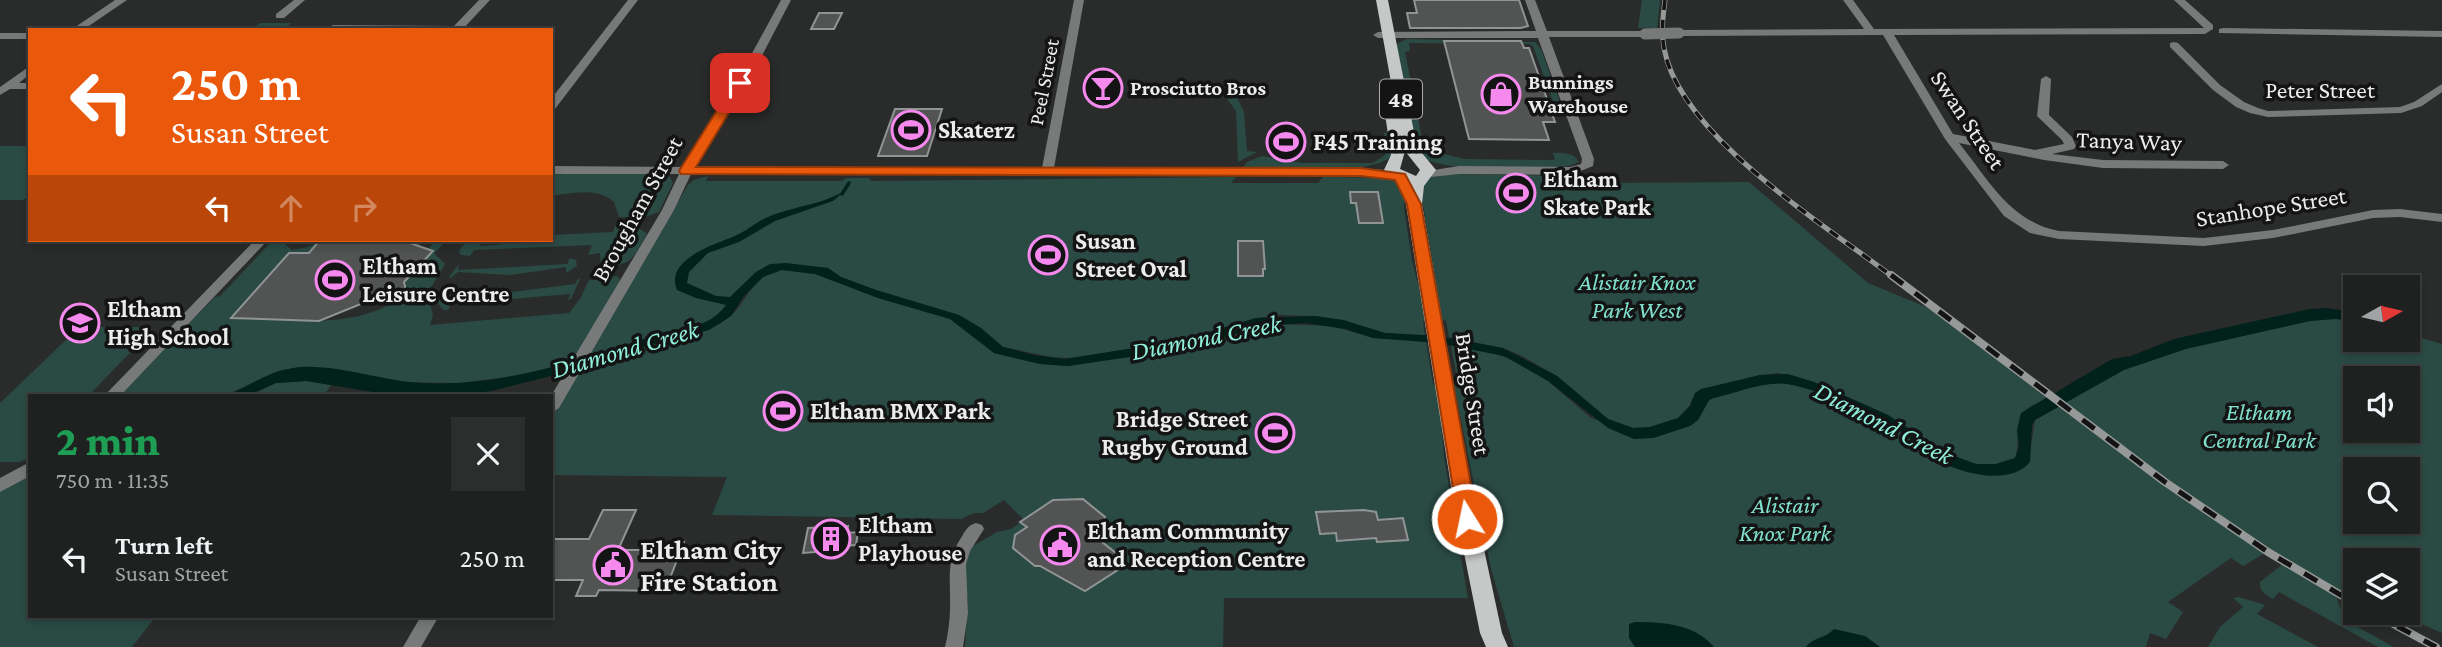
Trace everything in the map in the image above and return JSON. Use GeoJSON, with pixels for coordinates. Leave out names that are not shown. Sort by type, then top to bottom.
{"type":"FeatureCollection","features":[{"type":"Feature","properties":{"kind":"main road","name":"Bridge Street"},"geometry":{"type":"LineString","coordinates":[[1372,0],[1410,148],[1422,169],[1414,204],[1467,519],[1493,642]]}},
{"type":"Feature","properties":{"kind":"main road","name":"Bridge Street"},"geometry":{"type":"LineString","coordinates":[[1382,0],[1383,35],[1398,151],[1397,169],[1414,204]]}},
{"type":"Feature","properties":{"kind":"main road"},"geometry":{"type":"LineString","coordinates":[[1397,169],[1422,169]]}},
{"type":"Feature","properties":{"kind":"street"},"geometry":{"type":"LineString","coordinates":[[79,28],[122,0]]}},
{"type":"Feature","properties":{"kind":"street"},"geometry":{"type":"LineString","coordinates":[[280,16],[300,0]]}},
{"type":"Feature","properties":{"kind":"street"},"geometry":{"type":"LineString","coordinates":[[458,28],[485,0]]}},
{"type":"Feature","properties":{"kind":"street"},"geometry":{"type":"LineString","coordinates":[[553,104],[633,0]]}},
{"type":"Feature","properties":{"kind":"street","name":"Brougham Street"},"geometry":{"type":"LineString","coordinates":[[553,405],[668,209],[707,134],[737,92],[786,0]]}},
{"type":"Feature","properties":{"kind":"street","name":"Peel Street"},"geometry":{"type":"LineString","coordinates":[[1047,171],[1079,0]]}},
{"type":"Feature","properties":{"kind":"street"},"geometry":{"type":"LineString","coordinates":[[1422,169],[1571,171],[1587,166],[1588,159],[1530,0]]}},
{"type":"Feature","properties":{"kind":"street"},"geometry":{"type":"LineString","coordinates":[[1848,0],[1870,31]]}},
{"type":"Feature","properties":{"kind":"street"},"geometry":{"type":"LineString","coordinates":[[2179,0],[2207,29]]}},
{"type":"Feature","properties":{"kind":"street"},"geometry":{"type":"LineString","coordinates":[[1383,35],[2207,29],[2442,34]]}},
{"type":"Feature","properties":{"kind":"street","name":"Swan Street"},"geometry":{"type":"LineString","coordinates":[[1886,30],[1949,136],[2008,213],[2024,226]]}},
{"type":"Feature","properties":{"kind":"street"},"geometry":{"type":"LineString","coordinates":[[0,36],[28,36]]}},
{"type":"Feature","properties":{"kind":"street","name":"Peter Street"},"geometry":{"type":"LineString","coordinates":[[2174,45],[2234,102],[2250,110],[2268,114],[2400,110],[2418,104],[2442,87]]}},
{"type":"Feature","properties":{"kind":"street"},"geometry":{"type":"LineString","coordinates":[[4,89],[28,71]]}},
{"type":"Feature","properties":{"kind":"street"},"geometry":{"type":"LineString","coordinates":[[2035,155],[2070,146],[2071,143],[2043,116],[2046,79]]}},
{"type":"Feature","properties":{"kind":"street"},"geometry":{"type":"LineString","coordinates":[[4,89],[28,86]]}},
{"type":"Feature","properties":{"kind":"street","name":"Tanya Way"},"geometry":{"type":"LineString","coordinates":[[1949,136],[2035,155],[2103,164],[2223,165]]}},
{"type":"Feature","properties":{"kind":"street"},"geometry":{"type":"LineString","coordinates":[[553,170],[1361,172],[1397,169]]}},
{"type":"Feature","properties":{"kind":"street","name":"Stanhope Street"},"geometry":{"type":"LineString","coordinates":[[2024,226],[2059,235],[2190,243],[2273,234],[2373,215],[2400,213],[2442,218]]}},
{"type":"Feature","properties":{"kind":"street"},"geometry":{"type":"LineString","coordinates":[[113,394],[260,242]]}},
{"type":"Feature","properties":{"kind":"street"},"geometry":{"type":"LineString","coordinates":[[0,480],[28,469]]}},
{"type":"Feature","properties":{"kind":"street"},"geometry":{"type":"LineString","coordinates":[[0,486],[28,469]]}},
{"type":"Feature","properties":{"kind":"street"},"geometry":{"type":"LineString","coordinates":[[954,647],[959,604],[956,570],[961,551],[976,529]]}},
{"type":"Feature","properties":{"kind":"street"},"geometry":{"type":"LineString","coordinates":[[412,647],[429,618]]}},
{"type":"Feature","properties":{"kind":"green space"},"geometry":{"type":"Polygon","coordinates":[[[1642,0],[1660,0],[1657,29],[1638,28],[1642,0]]]}},
{"type":"Feature","properties":{"kind":"green space"},"geometry":{"type":"Polygon","coordinates":[[[260,23],[291,23],[288,26],[328,26],[174,28],[256,26],[260,23]]]}},
{"type":"Feature","properties":{"kind":"green space"},"geometry":{"type":"Polygon","coordinates":[[[1407,39],[1535,42],[1541,49],[1565,116],[1558,116],[1533,46],[1529,44],[1409,43],[1410,51],[1405,52],[1413,92],[1402,88],[1394,45],[1407,39]]]}},
{"type":"Feature","properties":{"kind":"green space"},"geometry":{"type":"Polygon","coordinates":[[[1228,85],[1231,85],[1244,112],[1247,151],[1257,152],[1238,162],[1236,111],[1225,96],[1228,96],[1228,85]]]}},
{"type":"Feature","properties":{"kind":"green space"},"geometry":{"type":"Polygon","coordinates":[[[1414,97],[1422,139],[1430,139],[1433,151],[1464,159],[1555,160],[1553,153],[1564,153],[1574,156],[1579,162],[1556,167],[1485,168],[1432,162],[1419,156],[1405,103],[1414,97]]]}},
{"type":"Feature","properties":{"kind":"green space"},"geometry":{"type":"Polygon","coordinates":[[[1384,133],[1389,133],[1393,155],[1383,162],[1367,166],[1301,170],[1246,169],[1244,166],[1262,156],[1302,163],[1373,163],[1385,155],[1384,133]]]}},
{"type":"Feature","properties":{"kind":"green space"},"geometry":{"type":"Polygon","coordinates":[[[0,146],[28,146],[28,197],[23,200],[0,200],[0,146]]]}},
{"type":"Feature","properties":{"kind":"green space"},"geometry":{"type":"Polygon","coordinates":[[[553,174],[660,174],[670,177],[673,183],[659,212],[645,217],[619,217],[614,202],[600,194],[553,196],[553,174]]]}},
{"type":"Feature","properties":{"kind":"green space","name":"Alistair Knox Park West"},"geometry":{"type":"Polygon","coordinates":[[[1448,174],[1577,176],[1589,178],[1594,183],[1749,182],[1868,283],[1931,309],[2047,397],[2029,407],[2023,414],[2015,458],[1996,464],[1976,464],[1955,458],[1888,415],[1814,382],[1778,373],[1719,386],[1692,399],[1678,418],[1650,427],[1633,428],[1608,419],[1557,376],[1522,356],[1503,348],[1449,337],[1446,321],[1442,320],[1421,193],[1422,183],[1430,177],[1448,174]]]}},
{"type":"Feature","properties":{"kind":"green space"},"geometry":{"type":"Polygon","coordinates":[[[708,176],[706,181],[1236,177],[1231,183],[1318,183],[1323,177],[1391,178],[1397,181],[1404,194],[1412,260],[1427,320],[1423,321],[1425,335],[1385,333],[1343,320],[1315,316],[1280,315],[1256,318],[1201,336],[1144,348],[1074,358],[1052,357],[1003,347],[981,328],[959,315],[876,290],[841,277],[828,268],[777,264],[756,272],[731,297],[720,314],[709,322],[689,329],[666,332],[585,358],[688,185],[708,176]]]}},
{"type":"Feature","properties":{"kind":"green space"},"geometry":{"type":"Polygon","coordinates":[[[615,226],[639,228],[647,234],[634,256],[619,265],[601,266],[600,253],[588,255],[592,245],[474,250],[470,256],[461,255],[459,252],[469,242],[481,242],[479,246],[553,242],[553,235],[613,232],[615,226]]]}},
{"type":"Feature","properties":{"kind":"green space"},"geometry":{"type":"Polygon","coordinates":[[[271,242],[287,242],[285,244],[292,250],[319,242],[309,253],[289,253],[232,318],[319,321],[364,315],[385,307],[404,295],[406,279],[429,254],[408,250],[413,243],[421,243],[418,248],[429,248],[433,243],[444,243],[434,253],[445,264],[427,294],[433,315],[430,325],[569,313],[580,299],[589,280],[617,276],[620,280],[575,360],[528,374],[461,383],[394,382],[355,373],[302,367],[278,371],[228,394],[120,394],[215,297],[220,296],[271,242]]]}},
{"type":"Feature","properties":{"kind":"green space"},"geometry":{"type":"Polygon","coordinates":[[[570,258],[576,260],[577,266],[566,273],[566,267],[511,275],[458,272],[449,277],[459,264],[458,270],[567,264],[570,258]]]}},
{"type":"Feature","properties":{"kind":"green space"},"geometry":{"type":"Polygon","coordinates":[[[782,270],[815,274],[878,298],[950,319],[994,353],[1040,364],[1068,366],[1156,353],[1278,324],[1333,326],[1373,338],[1426,341],[1433,384],[1438,385],[1444,457],[1468,598],[1224,598],[1223,647],[965,647],[968,601],[964,577],[966,557],[973,546],[997,532],[1011,529],[1024,520],[1004,500],[983,513],[974,513],[961,519],[712,515],[727,477],[553,475],[553,414],[579,369],[718,325],[734,313],[756,283],[782,270]]]}},
{"type":"Feature","properties":{"kind":"green space"},"geometry":{"type":"Polygon","coordinates":[[[578,279],[571,299],[568,300],[570,294],[451,304],[448,310],[443,310],[435,299],[438,295],[504,293],[575,284],[578,279]]]}},
{"type":"Feature","properties":{"kind":"green space","name":"Eltham Central Park"},"geometry":{"type":"Polygon","coordinates":[[[2308,314],[2343,318],[2343,352],[2420,352],[2420,338],[2442,344],[2442,633],[2420,623],[2420,548],[2343,548],[2343,594],[2339,592],[2225,521],[2056,398],[2138,358],[2308,314]]]}},
{"type":"Feature","properties":{"kind":"green space"},"geometry":{"type":"Polygon","coordinates":[[[84,327],[150,327],[152,330],[90,394],[28,394],[28,458],[20,462],[0,462],[0,403],[67,339],[84,327]]]}},
{"type":"Feature","properties":{"kind":"green space","name":"Alistair Knox Park"},"geometry":{"type":"Polygon","coordinates":[[[1451,345],[1493,353],[1515,361],[1548,381],[1591,418],[1653,438],[1690,426],[1698,420],[1709,400],[1760,385],[1779,383],[1830,397],[1878,418],[1905,434],[1936,460],[1959,469],[1983,473],[2019,471],[2030,453],[2035,420],[2060,406],[2189,502],[2265,553],[2243,566],[2231,558],[2168,602],[2183,612],[2166,639],[2150,633],[2146,647],[1514,647],[1491,569],[1454,385],[1458,384],[1451,345]]]}},
{"type":"Feature","properties":{"kind":"green space"},"geometry":{"type":"Polygon","coordinates":[[[306,381],[331,385],[325,394],[253,394],[276,383],[306,381]]]}},
{"type":"Feature","properties":{"kind":"green space"},"geometry":{"type":"Polygon","coordinates":[[[28,474],[28,618],[154,618],[132,647],[0,647],[0,489],[28,474]]]}},
{"type":"Feature","properties":{"kind":"green space"},"geometry":{"type":"Polygon","coordinates":[[[2283,564],[2336,596],[2343,615],[2343,625],[2354,625],[2394,647],[2378,647],[2279,592],[2273,599],[2261,588],[2260,582],[2283,564]]]}},
{"type":"Feature","properties":{"kind":"green space"},"geometry":{"type":"Polygon","coordinates":[[[2239,597],[2265,605],[2257,614],[2318,647],[2208,647],[2220,627],[2243,607],[2233,598],[2239,597]]]}},
{"type":"Feature","properties":{"kind":"water","name":"Diamond Creek"},"geometry":{"type":"Polygon","coordinates":[[[846,190],[833,201],[775,221],[739,242],[708,253],[689,272],[687,283],[716,296],[730,297],[756,272],[770,264],[828,268],[841,277],[876,290],[959,315],[981,328],[1003,347],[1064,359],[1178,341],[1256,318],[1315,316],[1343,320],[1385,333],[1437,336],[1503,348],[1557,376],[1608,419],[1633,428],[1650,427],[1678,418],[1690,406],[1695,393],[1701,389],[1760,375],[1788,374],[1814,382],[1888,415],[1944,452],[1976,464],[1996,464],[2015,458],[2019,447],[2017,430],[2021,413],[2112,359],[2131,356],[2174,339],[2310,309],[2343,311],[2343,320],[2310,321],[2186,349],[2124,370],[2035,420],[2032,425],[2030,462],[2021,470],[1997,476],[1970,473],[1945,464],[1881,420],[1799,386],[1759,386],[1714,398],[1709,400],[1698,420],[1690,426],[1653,438],[1634,439],[1608,428],[1548,381],[1504,356],[1438,343],[1373,338],[1345,329],[1305,323],[1262,326],[1206,343],[1156,353],[1068,366],[1040,364],[994,353],[950,319],[878,298],[815,274],[782,270],[763,277],[744,296],[731,316],[709,330],[647,346],[591,366],[491,391],[467,394],[386,394],[306,381],[276,383],[251,394],[230,394],[270,374],[300,367],[329,368],[422,383],[482,381],[541,370],[694,326],[711,319],[726,305],[677,290],[675,279],[685,261],[705,248],[739,234],[768,217],[827,199],[846,190]]]}},
{"type":"Feature","properties":{"kind":"water"},"geometry":{"type":"Polygon","coordinates":[[[1629,624],[1667,624],[1688,629],[1698,633],[1714,647],[1635,647],[1629,638],[1629,624]]]}},
{"type":"Feature","properties":{"kind":"water"},"geometry":{"type":"Polygon","coordinates":[[[1834,629],[1865,636],[1880,647],[1806,647],[1834,629]]]}},
{"type":"Feature","properties":{"kind":"building"},"geometry":{"type":"Polygon","coordinates":[[[1414,0],[1519,0],[1528,26],[1410,28],[1407,13],[1417,13],[1414,0]]]}},
{"type":"Feature","properties":{"kind":"building"},"geometry":{"type":"Polygon","coordinates":[[[819,13],[842,13],[834,29],[811,29],[819,13]]]}},
{"type":"Feature","properties":{"kind":"building","name":"Bunnings Warehouse"},"geometry":{"type":"Polygon","coordinates":[[[1444,41],[1521,41],[1524,48],[1529,48],[1555,122],[1543,122],[1549,140],[1469,139],[1444,41]]]}},
{"type":"Feature","properties":{"kind":"building","name":"Skaterz"},"geometry":{"type":"Polygon","coordinates":[[[895,109],[942,109],[927,156],[878,156],[895,109]]]}},
{"type":"Feature","properties":{"kind":"building"},"geometry":{"type":"Polygon","coordinates":[[[1350,192],[1378,192],[1383,223],[1359,223],[1356,203],[1351,203],[1350,192]]]}},
{"type":"Feature","properties":{"kind":"building"},"geometry":{"type":"Polygon","coordinates":[[[1238,241],[1263,241],[1263,276],[1238,276],[1238,241]]]}},
{"type":"Feature","properties":{"kind":"building","name":"Eltham Leisure Centre"},"geometry":{"type":"Polygon","coordinates":[[[318,242],[401,242],[433,251],[404,282],[406,291],[399,299],[373,299],[319,321],[231,318],[289,253],[309,253],[318,242]]]}},
{"type":"Feature","properties":{"kind":"building","name":"Eltham Community and Reception Centre"},"geometry":{"type":"Polygon","coordinates":[[[1083,499],[1105,517],[1102,542],[1121,557],[1121,568],[1085,591],[1040,566],[1035,566],[1013,548],[1015,535],[1027,527],[1020,522],[1053,500],[1083,499]]]}},
{"type":"Feature","properties":{"kind":"building","name":"Eltham City Fire Station"},"geometry":{"type":"Polygon","coordinates":[[[603,510],[636,510],[618,550],[668,550],[671,542],[684,542],[665,591],[599,590],[596,596],[576,596],[583,580],[553,580],[553,539],[589,539],[603,510]]]}},
{"type":"Feature","properties":{"kind":"building"},"geometry":{"type":"Polygon","coordinates":[[[1316,512],[1376,512],[1378,520],[1403,518],[1408,540],[1377,542],[1376,538],[1337,541],[1336,533],[1320,534],[1316,512]]]}},
{"type":"Feature","properties":{"kind":"building","name":"Eltham Playhouse"},"geometry":{"type":"Polygon","coordinates":[[[848,526],[847,533],[858,532],[856,545],[842,546],[842,550],[803,553],[808,528],[848,526]]]}},
{"type":"Feature","properties":{"kind":"waterway"},"geometry":{"type":"LineString","coordinates":[[842,194],[849,183]]}},
{"type":"Feature","properties":{"kind":"railway"},"geometry":{"type":"LineString","coordinates":[[1665,0],[1662,30],[1664,48],[1675,81],[1697,113],[1725,145],[1759,176],[1893,277]]}},
{"type":"Feature","properties":{"kind":"railway"},"geometry":{"type":"LineString","coordinates":[[1891,275],[2165,482],[2268,552],[2343,596]]}},
{"type":"Feature","properties":{"kind":"railway"},"geometry":{"type":"LineString","coordinates":[[2395,625],[2436,647]]}},
{"type":"Feature","properties":{"kind":"place","name":"Prosciutto Bros"},"geometry":{"type":"Point","coordinates":[1103,88]}},
{"type":"Feature","properties":{"kind":"place","name":"Bunnings Warehouse"},"geometry":{"type":"Point","coordinates":[1501,94]}},
{"type":"Feature","properties":{"kind":"place","name":"Skaterz"},"geometry":{"type":"Point","coordinates":[911,130]}},
{"type":"Feature","properties":{"kind":"place","name":"F45 Training"},"geometry":{"type":"Point","coordinates":[1286,142]}},
{"type":"Feature","properties":{"kind":"place","name":"Eltham Skate Park"},"geometry":{"type":"Point","coordinates":[1516,193]}},
{"type":"Feature","properties":{"kind":"place","name":"Susan Street Oval"},"geometry":{"type":"Point","coordinates":[1048,255]}},
{"type":"Feature","properties":{"kind":"place","name":"Eltham Leisure Centre"},"geometry":{"type":"Point","coordinates":[335,280]}},
{"type":"Feature","properties":{"kind":"place","name":"Eltham High School"},"geometry":{"type":"Point","coordinates":[80,323]}},
{"type":"Feature","properties":{"kind":"place","name":"Eltham BMX Park"},"geometry":{"type":"Point","coordinates":[783,411]}},
{"type":"Feature","properties":{"kind":"place","name":"Bridge Street Rugby Ground"},"geometry":{"type":"Point","coordinates":[1275,433]}},
{"type":"Feature","properties":{"kind":"place","name":"Eltham Playhouse"},"geometry":{"type":"Point","coordinates":[831,539]}},
{"type":"Feature","properties":{"kind":"place","name":"Eltham Community and Reception Centre"},"geometry":{"type":"Point","coordinates":[1060,545]}},
{"type":"Feature","properties":{"kind":"place","name":"Eltham City Fire Station"},"geometry":{"type":"Point","coordinates":[613,565]}},
{"type":"Feature","properties":{"kind":"route"},"geometry":{"type":"LineString","coordinates":[[740,83],[736,94],[707,134],[686,171],[1288,174],[1361,172],[1397,175],[1414,204],[1467,519]]}}]}
